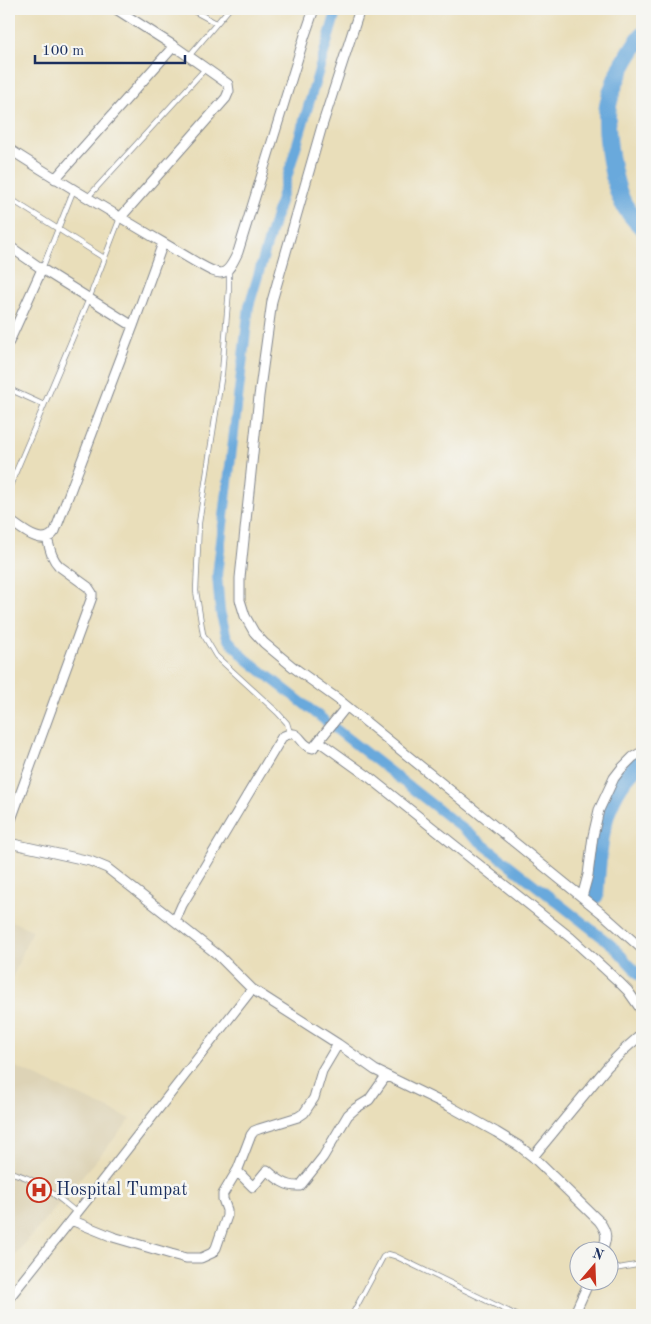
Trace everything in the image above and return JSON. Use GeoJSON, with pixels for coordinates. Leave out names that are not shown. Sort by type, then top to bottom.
{"type":"FeatureCollection","features":[{"type":"Feature","properties":{"kind":"street"},"geometry":{"type":"LineString","coordinates":[[116,9],[174,46],[228,84],[229,89],[228,94],[120,218]]}},
{"type":"Feature","properties":{"kind":"street"},"geometry":{"type":"LineString","coordinates":[[9,149],[120,218],[212,272],[220,274],[229,268],[238,252],[314,9]]}},
{"type":"Feature","properties":{"kind":"street"},"geometry":{"type":"LineString","coordinates":[[360,9],[322,126],[272,301],[259,396],[239,592],[240,600],[245,616],[258,637],[343,710],[582,897],[642,949]]}},
{"type":"Feature","properties":{"kind":"street"},"geometry":{"type":"LineString","coordinates":[[55,179],[174,46]]}},
{"type":"Feature","properties":{"kind":"street"},"geometry":{"type":"LineString","coordinates":[[9,520],[40,538],[47,538],[55,531],[163,243]]}},
{"type":"Feature","properties":{"kind":"street"},"geometry":{"type":"LineString","coordinates":[[9,246],[133,326]]}},
{"type":"Feature","properties":{"kind":"street"},"geometry":{"type":"LineString","coordinates":[[9,342],[11,331],[42,269]]}},
{"type":"Feature","properties":{"kind":"street"},"geometry":{"type":"LineString","coordinates":[[9,825],[92,597],[88,587],[55,562],[47,538]]}},
{"type":"Feature","properties":{"kind":"street"},"geometry":{"type":"LineString","coordinates":[[175,921],[182,905],[278,742],[282,737],[293,733],[298,735],[312,749],[343,710]]}},
{"type":"Feature","properties":{"kind":"street"},"geometry":{"type":"LineString","coordinates":[[321,740],[571,938],[619,982],[642,1011]]}},
{"type":"Feature","properties":{"kind":"street"},"geometry":{"type":"LineString","coordinates":[[582,897],[588,875],[593,836],[599,810],[614,778],[626,762],[642,752]]}},
{"type":"Feature","properties":{"kind":"street"},"geometry":{"type":"LineString","coordinates":[[9,843],[90,862],[107,868],[218,955],[252,989],[386,1076],[449,1106],[519,1146],[597,1218],[606,1234],[605,1242]]}},
{"type":"Feature","properties":{"kind":"street"},"geometry":{"type":"LineString","coordinates":[[9,1298],[252,989]]}},
{"type":"Feature","properties":{"kind":"street"},"geometry":{"type":"LineString","coordinates":[[533,1157],[608,1066],[642,1034]]}},
{"type":"Feature","properties":{"kind":"street"},"geometry":{"type":"LineString","coordinates":[[71,1220],[171,1254],[186,1258],[206,1257],[216,1248],[227,1216],[223,1194],[244,1157],[251,1135],[254,1131],[298,1117],[304,1113],[311,1103],[322,1071],[338,1044]]}},
{"type":"Feature","properties":{"kind":"street"},"geometry":{"type":"LineString","coordinates":[[236,1172],[253,1187],[267,1170],[281,1182],[300,1186],[323,1157],[348,1115],[369,1100],[386,1076]]}},
{"type":"Feature","properties":{"kind":"street"},"geometry":{"type":"LineString","coordinates":[[574,1315],[584,1292]]}},
{"type":"Feature","properties":{"kind":"lane"},"geometry":{"type":"LineString","coordinates":[[190,9],[216,23]]}},
{"type":"Feature","properties":{"kind":"lane"},"geometry":{"type":"LineString","coordinates":[[188,56],[229,9]]}},
{"type":"Feature","properties":{"kind":"lane"},"geometry":{"type":"LineString","coordinates":[[88,197],[205,69]]}},
{"type":"Feature","properties":{"kind":"lane"},"geometry":{"type":"LineString","coordinates":[[42,269],[74,189]]}},
{"type":"Feature","properties":{"kind":"lane"},"geometry":{"type":"LineString","coordinates":[[9,198],[104,258]]}},
{"type":"Feature","properties":{"kind":"lane"},"geometry":{"type":"LineString","coordinates":[[9,488],[89,299],[120,218]]}},
{"type":"Feature","properties":{"kind":"lane"},"geometry":{"type":"LineString","coordinates":[[229,268],[222,373],[199,523],[196,592],[203,634],[216,656],[278,712],[287,723],[290,733]]}},
{"type":"Feature","properties":{"kind":"lane"},"geometry":{"type":"LineString","coordinates":[[9,389],[44,405]]}},
{"type":"Feature","properties":{"kind":"lane"},"geometry":{"type":"LineString","coordinates":[[9,1172],[37,1182],[77,1213]]}},
{"type":"Feature","properties":{"kind":"lane"},"geometry":{"type":"LineString","coordinates":[[352,1315],[383,1257],[388,1254],[516,1315]]}},
{"type":"Feature","properties":{"kind":"lane"},"geometry":{"type":"LineString","coordinates":[[618,1268],[642,1264]]}},
{"type":"Feature","properties":{"kind":"shaded area"},"geometry":{"type":"Polygon","coordinates":[[[9,920],[32,930],[9,986],[9,920]]]}},
{"type":"Feature","properties":{"kind":"shaded area","name":"Hospital Tumpat"},"geometry":{"type":"Polygon","coordinates":[[[9,1064],[131,1119],[9,1262],[9,1064]]]}},
{"type":"Feature","properties":{"kind":"waterway"},"geometry":{"type":"LineString","coordinates":[[337,9],[249,306],[217,575],[220,611],[227,638],[245,658],[613,946],[642,978]]}},
{"type":"Feature","properties":{"kind":"waterway"},"geometry":{"type":"LineString","coordinates":[[642,36],[618,75],[607,111],[608,138],[615,181],[627,210],[642,227]]}},
{"type":"Feature","properties":{"kind":"waterway"},"geometry":{"type":"LineString","coordinates":[[595,895],[599,847],[611,801],[618,787],[628,774],[642,761]]}},
{"type":"Feature","properties":{"kind":"place","name":"Hospital Tumpat"},"geometry":{"type":"Point","coordinates":[39,1190]}}]}
